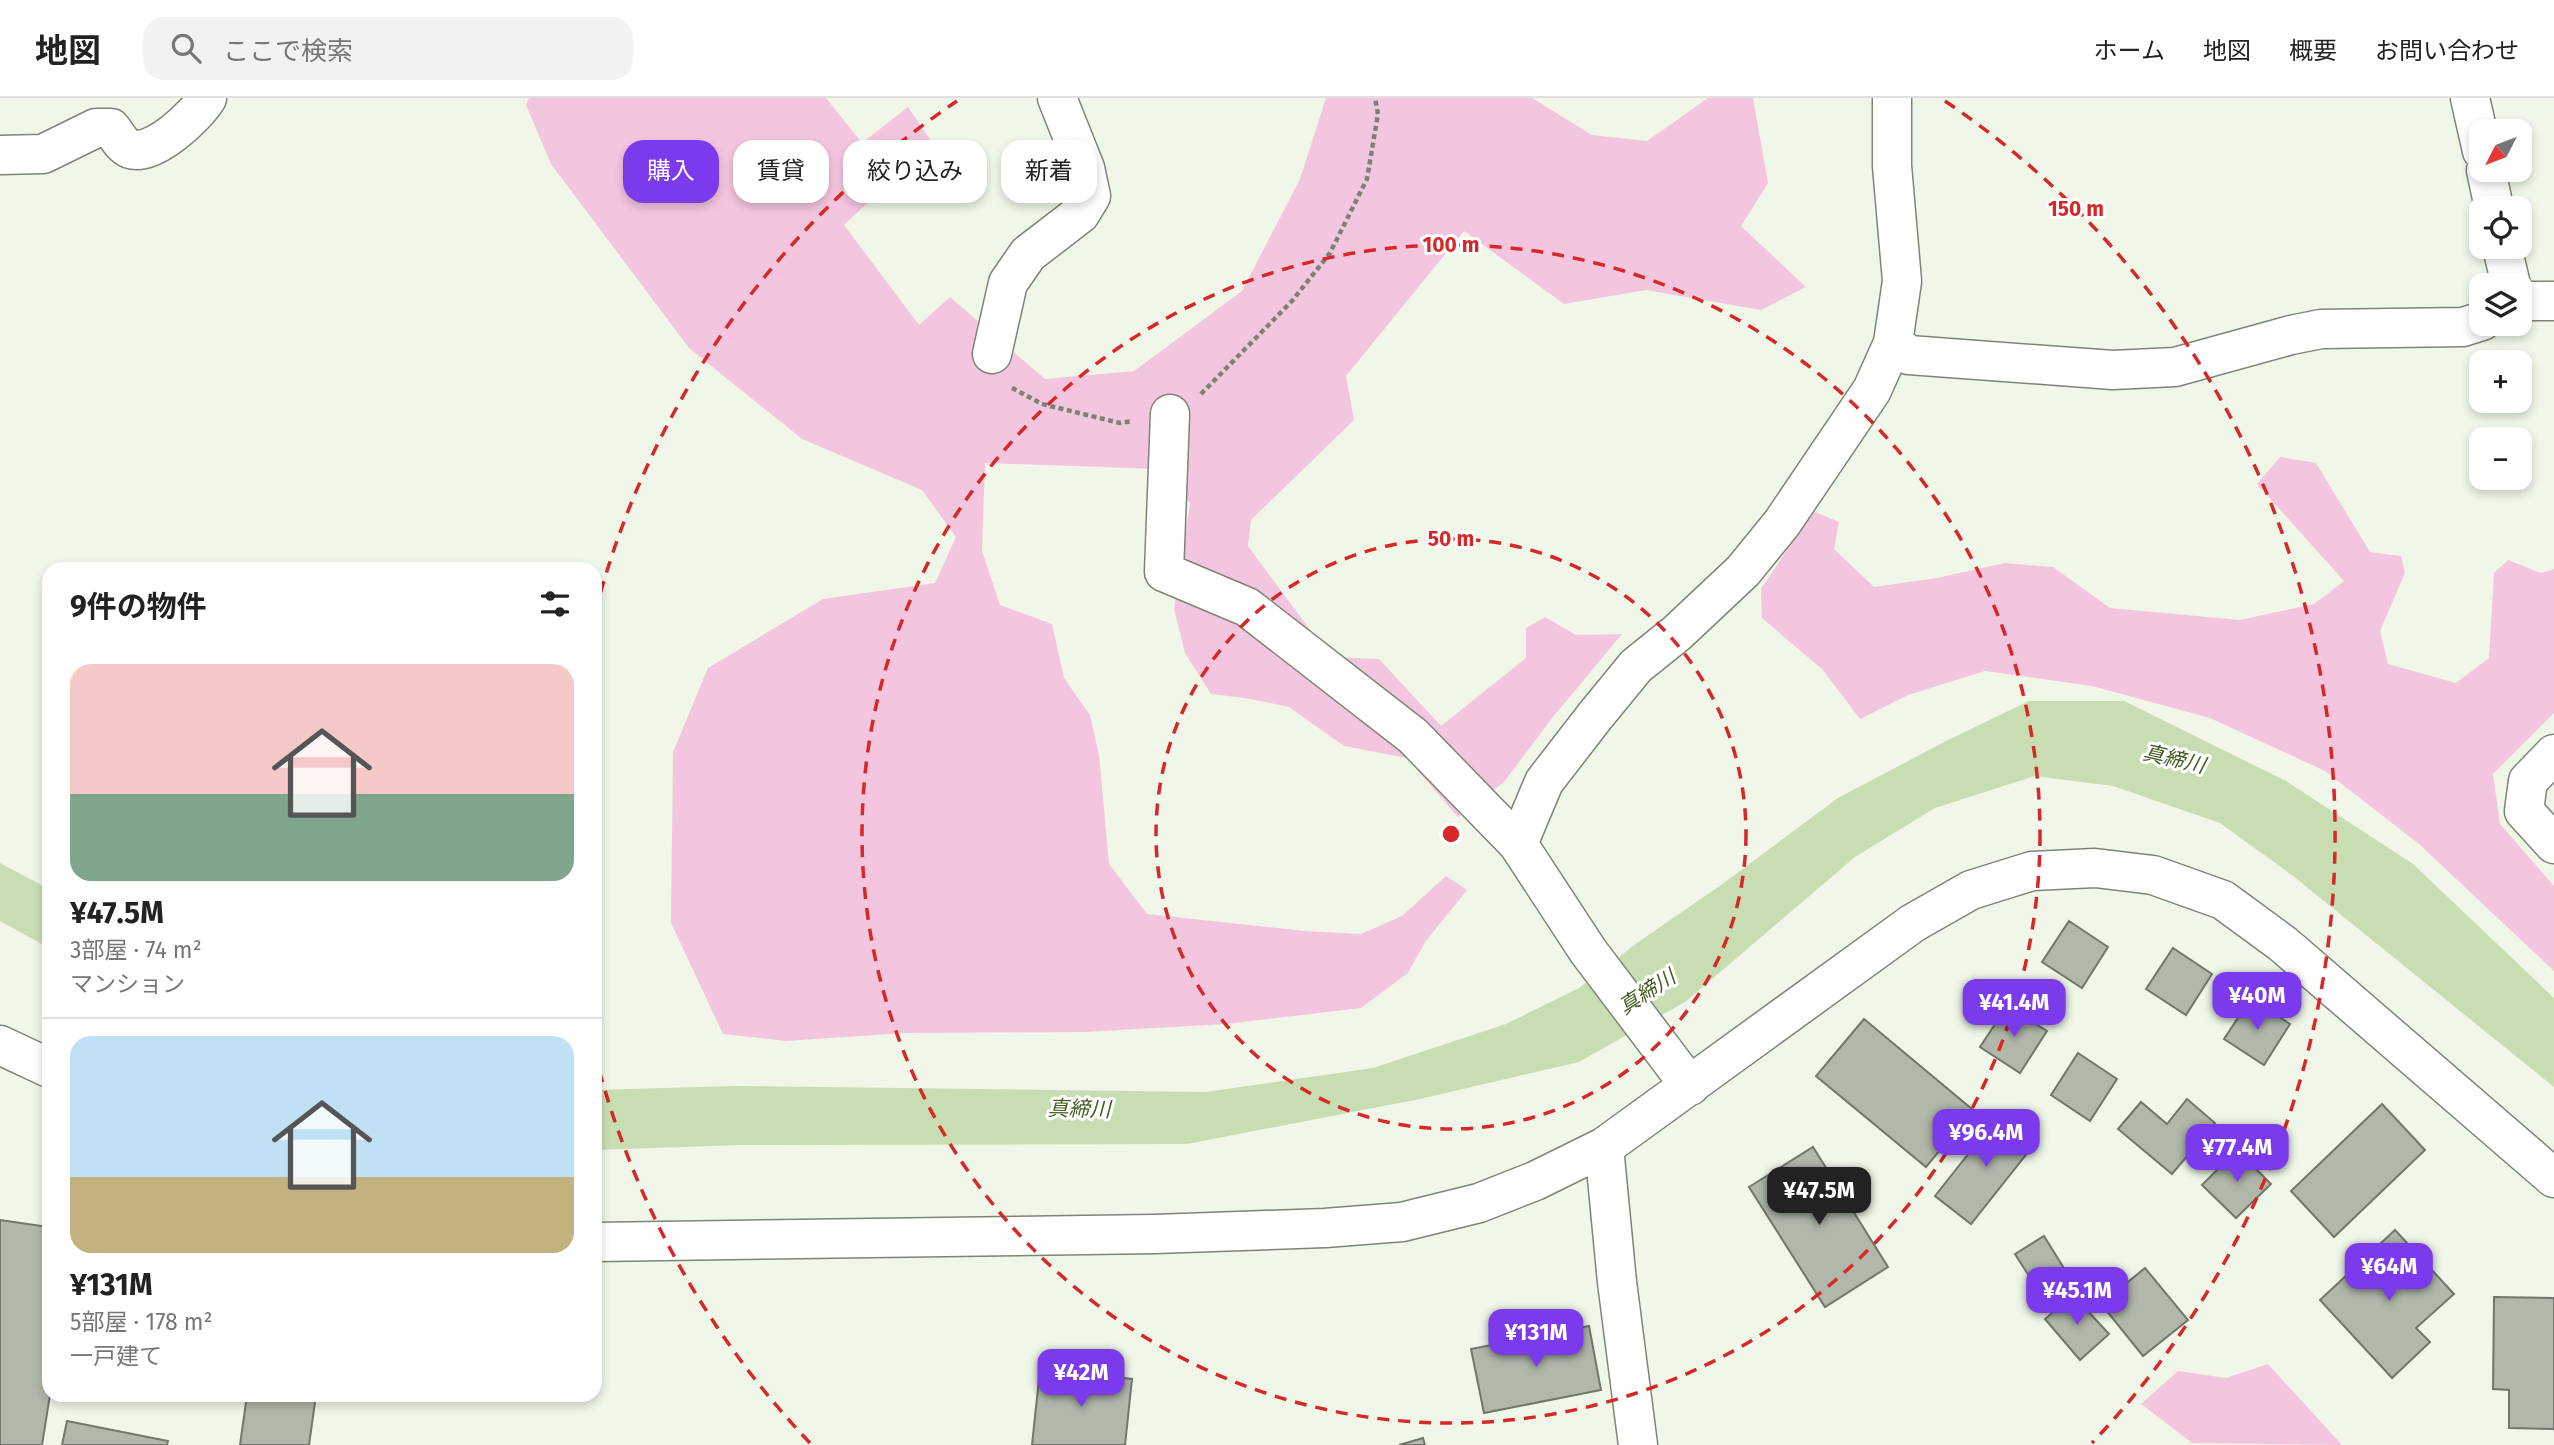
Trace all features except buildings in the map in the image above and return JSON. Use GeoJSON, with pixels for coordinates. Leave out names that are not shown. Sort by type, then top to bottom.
{"type":"FeatureCollection","features":[{"type":"Feature","properties":{"kind":"street"},"geometry":{"type":"LineString","coordinates":[[0,155],[43,154],[96,128],[111,128],[125,146],[131,149],[153,147],[200,109],[206,98]]}},
{"type":"Feature","properties":{"kind":"street"},"geometry":{"type":"LineString","coordinates":[[992,354],[1008,283],[1028,254],[1080,214],[1091,196],[1085,168],[1057,98]]}},
{"type":"Feature","properties":{"kind":"street"},"geometry":{"type":"LineString","coordinates":[[1518,844],[1544,782],[1594,716],[1636,666],[1677,633],[1742,571],[1782,523],[1872,390],[1893,343],[1902,281],[1892,166],[1892,98]]}},
{"type":"Feature","properties":{"kind":"street"},"geometry":{"type":"LineString","coordinates":[[2470,98],[2475,119]]}},
{"type":"Feature","properties":{"kind":"street"},"geometry":{"type":"LineString","coordinates":[[2532,301],[2554,301]]}},
{"type":"Feature","properties":{"kind":"street"},"geometry":{"type":"LineString","coordinates":[[1893,343],[1909,355],[2113,370],[2175,367],[2321,329],[2469,325]]}},
{"type":"Feature","properties":{"kind":"street"},"geometry":{"type":"LineString","coordinates":[[1170,414],[1164,572],[1247,607],[1413,736],[1518,844],[1588,951],[1681,1074]]}},
{"type":"Feature","properties":{"kind":"street"},"geometry":{"type":"LineString","coordinates":[[2554,754],[2528,781],[2524,811],[2554,844]]}},
{"type":"Feature","properties":{"kind":"street"},"geometry":{"type":"LineString","coordinates":[[602,1242],[1155,1234],[1325,1228],[1402,1222],[1479,1203],[1535,1181],[1604,1147],[1681,1074],[1913,923],[1970,890],[2032,871],[2095,868],[2153,875],[2223,900],[2283,944],[2554,1178]]}},
{"type":"Feature","properties":{"kind":"street"},"geometry":{"type":"LineString","coordinates":[[0,1045],[42,1065]]}},
{"type":"Feature","properties":{"kind":"street"},"geometry":{"type":"LineString","coordinates":[[1604,1147],[1619,1295],[1639,1445]]}},
{"type":"Feature","properties":{"kind":"path"},"geometry":{"type":"LineString","coordinates":[[992,354],[1001,382],[1042,404],[1121,424],[1170,414],[1193,402],[1292,301],[1330,253],[1367,179],[1378,114],[1375,98]]}},
{"type":"Feature","properties":{"kind":"shaded area"},"geometry":{"type":"Polygon","coordinates":[[[529,98],[826,98],[860,140],[843,140],[843,203],[867,203],[844,225],[919,325],[950,297],[1045,379],[1134,371],[1242,291],[1300,179],[1326,98],[1532,98],[1592,135],[1647,141],[1708,98],[1753,98],[1768,183],[1741,226],[1806,287],[1761,310],[1646,290],[1564,304],[1464,231],[1346,376],[1354,420],[1251,520],[1248,546],[1330,657],[1379,659],[1441,726],[1526,658],[1526,628],[1545,617],[1576,635],[1622,634],[1553,717],[1504,782],[1458,817],[1407,758],[1344,746],[1289,707],[1211,694],[1185,653],[1174,609],[1190,503],[1157,469],[985,463],[982,551],[1000,605],[1052,624],[1064,678],[1090,715],[1099,755],[1109,864],[1147,914],[1305,931],[1361,934],[1402,916],[1446,876],[1467,890],[1425,942],[1408,973],[1361,1008],[1226,1024],[1085,1032],[905,1033],[786,1041],[723,1034],[671,923],[673,752],[708,668],[823,599],[935,583],[956,537],[922,490],[802,439],[689,348],[551,164],[526,105],[529,98]]]}},
{"type":"Feature","properties":{"kind":"shaded area"},"geometry":{"type":"Polygon","coordinates":[[[908,107],[931,140],[866,140],[908,107]]]}},
{"type":"Feature","properties":{"kind":"shaded area"},"geometry":{"type":"Polygon","coordinates":[[[2280,457],[2316,463],[2370,552],[2401,556],[2405,573],[2380,631],[2388,664],[2456,683],[2489,658],[2494,573],[2508,560],[2541,573],[2554,569],[2554,713],[2493,774],[2500,824],[2554,886],[2554,971],[2419,844],[2325,771],[2210,718],[2092,686],[1985,671],[1908,695],[1860,719],[1823,670],[1762,618],[1761,589],[1813,511],[1839,522],[1834,549],[1874,587],[1937,578],[2005,563],[2053,567],[2110,608],[2240,620],[2314,604],[2344,581],[2257,484],[2280,457]]]}},
{"type":"Feature","properties":{"kind":"shaded area"},"geometry":{"type":"Polygon","coordinates":[[[2268,1364],[2342,1445],[2192,1443],[2141,1404],[2178,1371],[2226,1378],[2268,1364]]]}},
{"type":"Feature","properties":{"kind":"water","name":"真締川"},"geometry":{"type":"Polygon","coordinates":[[[2029,701],[2124,701],[2286,781],[2413,864],[2554,998],[2554,1087],[2293,876],[2220,823],[2113,786],[2035,776],[1935,808],[1855,857],[1685,1002],[1579,1062],[1420,1099],[1187,1144],[740,1145],[602,1150],[602,1090],[735,1086],[1205,1092],[1373,1068],[1506,1024],[1579,988],[1838,798],[2029,701]]]}},
{"type":"Feature","properties":{"kind":"water"},"geometry":{"type":"Polygon","coordinates":[[[0,863],[42,885],[42,944],[0,921],[0,863]]]}}]}
